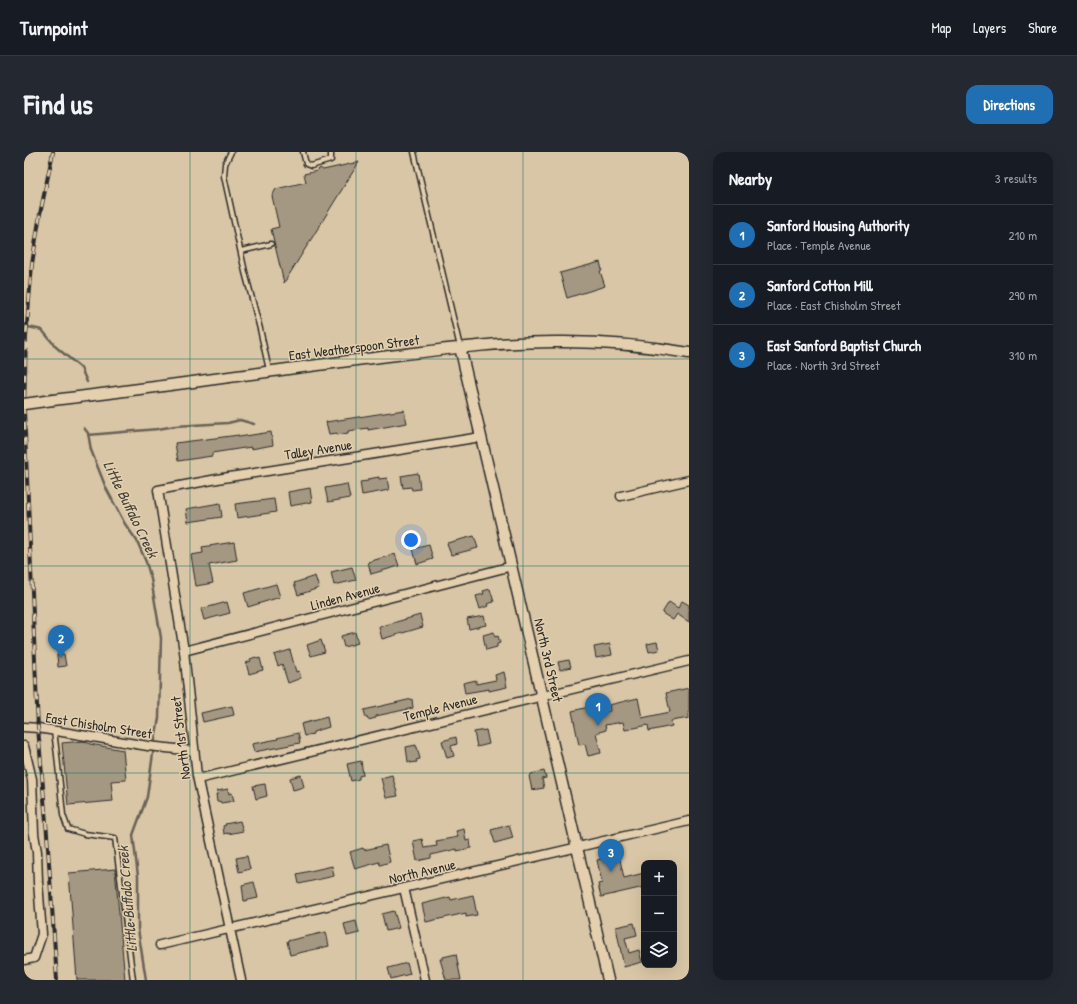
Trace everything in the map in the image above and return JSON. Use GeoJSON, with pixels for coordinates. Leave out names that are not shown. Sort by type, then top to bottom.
{"type":"FeatureCollection","features":[{"type":"Feature","properties":{"kind":"street","name":"East Weatherspoon Street"},"geometry":{"type":"LineString","coordinates":[[24,404],[460,347],[564,342],[644,346],[689,354]]}},
{"type":"Feature","properties":{"kind":"street","name":"North 3rd Street"},"geometry":{"type":"LineString","coordinates":[[460,347],[543,696],[608,980]]}},
{"type":"Feature","properties":{"kind":"street","name":"Talley Avenue"},"geometry":{"type":"LineString","coordinates":[[158,490],[247,474],[481,437]]}},
{"type":"Feature","properties":{"kind":"street"},"geometry":{"type":"LineString","coordinates":[[621,496],[689,480]]}},
{"type":"Feature","properties":{"kind":"street","name":"North 1st Street"},"geometry":{"type":"LineString","coordinates":[[158,490],[184,651],[198,779],[242,980]]}},
{"type":"Feature","properties":{"kind":"street","name":"Linden Avenue"},"geometry":{"type":"LineString","coordinates":[[184,651],[512,566]]}},
{"type":"Feature","properties":{"kind":"street","name":"Temple Avenue"},"geometry":{"type":"LineString","coordinates":[[198,779],[689,661]]}},
{"type":"Feature","properties":{"kind":"street","name":"East Chisholm Street"},"geometry":{"type":"LineString","coordinates":[[24,727],[148,746],[194,751]]}},
{"type":"Feature","properties":{"kind":"street"},"geometry":{"type":"LineString","coordinates":[[24,746],[32,779],[34,834],[37,852],[42,934],[34,958],[24,960]]}},
{"type":"Feature","properties":{"kind":"street","name":"North Avenue"},"geometry":{"type":"LineString","coordinates":[[160,945],[689,821]]}},
{"type":"Feature","properties":{"kind":"street"},"geometry":{"type":"LineString","coordinates":[[404,888],[425,980]]}},
{"type":"Feature","properties":{"kind":"lane"},"geometry":{"type":"LineString","coordinates":[[232,152],[225,164],[224,176],[269,371]]}},
{"type":"Feature","properties":{"kind":"lane"},"geometry":{"type":"LineString","coordinates":[[303,152],[306,164],[315,166],[331,160],[331,152]]}},
{"type":"Feature","properties":{"kind":"lane"},"geometry":{"type":"LineString","coordinates":[[414,152],[460,347]]}},
{"type":"Feature","properties":{"kind":"lane"},"geometry":{"type":"LineString","coordinates":[[241,251],[271,244]]}},
{"type":"Feature","properties":{"kind":"lane"},"geometry":{"type":"LineString","coordinates":[[54,731],[63,815],[68,829],[85,834],[115,838],[133,980]]}},
{"type":"Feature","properties":{"kind":"building"},"geometry":{"type":"Polygon","coordinates":[[[359,162],[284,283],[271,229],[279,227],[272,196],[276,189],[306,182],[304,174],[317,171],[320,168],[323,170],[359,162]]]}},
{"type":"Feature","properties":{"kind":"building"},"geometry":{"type":"Polygon","coordinates":[[[600,262],[602,270],[600,271],[605,286],[567,298],[560,273],[600,262]]]}},
{"type":"Feature","properties":{"kind":"building"},"geometry":{"type":"Polygon","coordinates":[[[404,410],[407,423],[368,430],[368,428],[348,431],[348,433],[337,435],[337,433],[329,434],[326,422],[404,410]]]}},
{"type":"Feature","properties":{"kind":"building"},"geometry":{"type":"Polygon","coordinates":[[[271,432],[273,445],[212,453],[212,456],[178,461],[175,443],[239,435],[239,437],[271,432]]]}},
{"type":"Feature","properties":{"kind":"building"},"geometry":{"type":"Polygon","coordinates":[[[418,473],[420,489],[412,490],[411,487],[403,488],[401,476],[418,473]]]}},
{"type":"Feature","properties":{"kind":"building"},"geometry":{"type":"Polygon","coordinates":[[[379,477],[379,479],[387,478],[389,490],[362,495],[360,482],[379,477]]]}},
{"type":"Feature","properties":{"kind":"building"},"geometry":{"type":"Polygon","coordinates":[[[347,484],[350,498],[328,502],[325,488],[347,484]]]}},
{"type":"Feature","properties":{"kind":"building"},"geometry":{"type":"Polygon","coordinates":[[[310,488],[312,502],[290,506],[288,492],[310,488]]]}},
{"type":"Feature","properties":{"kind":"building"},"geometry":{"type":"Polygon","coordinates":[[[274,499],[276,512],[237,518],[235,504],[274,499]]]}},
{"type":"Feature","properties":{"kind":"building"},"geometry":{"type":"Polygon","coordinates":[[[220,503],[222,517],[188,522],[186,509],[220,503]]]}},
{"type":"Feature","properties":{"kind":"building"},"geometry":{"type":"Polygon","coordinates":[[[474,536],[478,548],[451,555],[447,543],[474,536]]]}},
{"type":"Feature","properties":{"kind":"building"},"geometry":{"type":"Polygon","coordinates":[[[234,542],[237,560],[209,565],[213,583],[196,586],[191,555],[203,553],[202,547],[234,542]]]}},
{"type":"Feature","properties":{"kind":"building"},"geometry":{"type":"Polygon","coordinates":[[[429,545],[433,559],[417,564],[413,549],[429,545]]]}},
{"type":"Feature","properties":{"kind":"building"},"geometry":{"type":"Polygon","coordinates":[[[395,554],[399,566],[371,574],[368,562],[395,554]]]}},
{"type":"Feature","properties":{"kind":"building"},"geometry":{"type":"Polygon","coordinates":[[[352,567],[356,580],[334,585],[331,572],[352,567]]]}},
{"type":"Feature","properties":{"kind":"building"},"geometry":{"type":"Polygon","coordinates":[[[315,576],[319,588],[298,595],[294,583],[315,576]]]}},
{"type":"Feature","properties":{"kind":"building"},"geometry":{"type":"Polygon","coordinates":[[[276,584],[280,597],[248,607],[244,593],[276,584]]]}},
{"type":"Feature","properties":{"kind":"building"},"geometry":{"type":"Polygon","coordinates":[[[490,589],[494,602],[487,604],[488,606],[480,609],[476,596],[484,594],[483,591],[490,589]]]}},
{"type":"Feature","properties":{"kind":"building"},"geometry":{"type":"Polygon","coordinates":[[[682,601],[689,605],[689,622],[677,614],[673,620],[662,613],[669,602],[678,608],[682,601]]]}},
{"type":"Feature","properties":{"kind":"building"},"geometry":{"type":"Polygon","coordinates":[[[227,602],[230,613],[204,620],[201,609],[227,602]]]}},
{"type":"Feature","properties":{"kind":"building"},"geometry":{"type":"Polygon","coordinates":[[[420,615],[423,627],[382,639],[379,627],[420,615]]]}},
{"type":"Feature","properties":{"kind":"building"},"geometry":{"type":"Polygon","coordinates":[[[484,616],[486,625],[469,629],[467,619],[484,616]]]}},
{"type":"Feature","properties":{"kind":"building"},"geometry":{"type":"Polygon","coordinates":[[[355,632],[358,643],[344,647],[341,636],[355,632]]]}},
{"type":"Feature","properties":{"kind":"building"},"geometry":{"type":"Polygon","coordinates":[[[494,632],[495,637],[498,636],[500,643],[497,644],[497,647],[486,650],[483,635],[494,632]]]}},
{"type":"Feature","properties":{"kind":"building"},"geometry":{"type":"Polygon","coordinates":[[[321,640],[325,652],[311,656],[307,645],[321,640]]]}},
{"type":"Feature","properties":{"kind":"building"},"geometry":{"type":"Polygon","coordinates":[[[657,642],[659,650],[649,652],[647,644],[657,642]]]}},
{"type":"Feature","properties":{"kind":"building"},"geometry":{"type":"Polygon","coordinates":[[[610,644],[612,655],[596,658],[594,647],[610,644]]]}},
{"type":"Feature","properties":{"kind":"building"},"geometry":{"type":"Polygon","coordinates":[[[290,650],[296,672],[299,671],[301,678],[288,683],[282,664],[278,666],[274,655],[290,650]]]}},
{"type":"Feature","properties":{"kind":"building"},"geometry":{"type":"Polygon","coordinates":[[[64,654],[66,666],[58,667],[57,655],[64,654]]]}},
{"type":"Feature","properties":{"kind":"building"},"geometry":{"type":"Polygon","coordinates":[[[256,657],[257,659],[260,658],[263,670],[249,674],[246,663],[251,661],[250,659],[256,657]]]}},
{"type":"Feature","properties":{"kind":"building"},"geometry":{"type":"Polygon","coordinates":[[[569,660],[571,667],[560,670],[558,662],[569,660]]]}},
{"type":"Feature","properties":{"kind":"building"},"geometry":{"type":"Polygon","coordinates":[[[504,672],[507,687],[489,691],[489,689],[465,693],[463,683],[476,680],[476,684],[496,680],[495,675],[504,672]]]}},
{"type":"Feature","properties":{"kind":"building"},"geometry":{"type":"Polygon","coordinates":[[[689,688],[689,718],[671,721],[672,726],[649,731],[648,725],[625,730],[623,722],[605,725],[606,730],[596,733],[601,753],[588,756],[585,744],[579,745],[572,711],[589,707],[591,715],[610,711],[609,705],[638,698],[642,718],[670,712],[666,693],[689,688]]]}},
{"type":"Feature","properties":{"kind":"building"},"geometry":{"type":"Polygon","coordinates":[[[412,699],[413,708],[376,716],[376,718],[368,720],[368,718],[366,718],[364,710],[412,699]]]}},
{"type":"Feature","properties":{"kind":"building"},"geometry":{"type":"Polygon","coordinates":[[[232,706],[234,715],[203,722],[201,713],[232,706]]]}},
{"type":"Feature","properties":{"kind":"building"},"geometry":{"type":"Polygon","coordinates":[[[327,717],[329,727],[304,736],[301,724],[327,717]]]}},
{"type":"Feature","properties":{"kind":"building"},"geometry":{"type":"Polygon","coordinates":[[[486,730],[489,744],[477,747],[474,732],[486,730]]]}},
{"type":"Feature","properties":{"kind":"building"},"geometry":{"type":"Polygon","coordinates":[[[298,733],[300,743],[254,752],[252,744],[298,733]]]}},
{"type":"Feature","properties":{"kind":"building"},"geometry":{"type":"Polygon","coordinates":[[[456,737],[457,744],[451,746],[454,756],[447,758],[442,741],[456,737]]]}},
{"type":"Feature","properties":{"kind":"building"},"geometry":{"type":"Polygon","coordinates":[[[84,741],[90,744],[123,750],[126,780],[111,781],[113,801],[68,805],[62,743],[84,741]]]}},
{"type":"Feature","properties":{"kind":"building"},"geometry":{"type":"Polygon","coordinates":[[[416,745],[420,759],[416,760],[417,762],[410,763],[410,761],[408,762],[406,747],[416,745]]]}},
{"type":"Feature","properties":{"kind":"building"},"geometry":{"type":"Polygon","coordinates":[[[361,761],[363,775],[359,776],[359,779],[351,781],[347,764],[361,761]]]}},
{"type":"Feature","properties":{"kind":"building"},"geometry":{"type":"Polygon","coordinates":[[[544,771],[546,778],[542,779],[544,788],[532,790],[529,776],[531,774],[544,771]]]}},
{"type":"Feature","properties":{"kind":"building"},"geometry":{"type":"Polygon","coordinates":[[[301,775],[304,787],[293,790],[290,778],[301,775]]]}},
{"type":"Feature","properties":{"kind":"building"},"geometry":{"type":"Polygon","coordinates":[[[392,775],[398,796],[386,798],[381,778],[392,775]]]}},
{"type":"Feature","properties":{"kind":"building"},"geometry":{"type":"Polygon","coordinates":[[[265,784],[267,796],[256,799],[253,786],[265,784]]]}},
{"type":"Feature","properties":{"kind":"building"},"geometry":{"type":"Polygon","coordinates":[[[228,789],[229,794],[232,793],[234,801],[221,803],[220,801],[217,802],[217,791],[228,789]]]}},
{"type":"Feature","properties":{"kind":"building"},"geometry":{"type":"Polygon","coordinates":[[[240,821],[243,831],[224,834],[223,826],[226,825],[225,824],[240,821]]]}},
{"type":"Feature","properties":{"kind":"building"},"geometry":{"type":"Polygon","coordinates":[[[509,825],[513,838],[495,843],[491,830],[509,825]]]}},
{"type":"Feature","properties":{"kind":"building"},"geometry":{"type":"Polygon","coordinates":[[[464,829],[466,841],[470,840],[471,848],[457,851],[457,849],[431,855],[431,858],[417,861],[413,841],[422,839],[424,848],[437,846],[436,841],[458,837],[456,831],[464,829]]]}},
{"type":"Feature","properties":{"kind":"building"},"geometry":{"type":"Polygon","coordinates":[[[386,845],[390,862],[380,865],[379,862],[355,869],[350,852],[363,848],[364,850],[386,845]]]}},
{"type":"Feature","properties":{"kind":"building"},"geometry":{"type":"Polygon","coordinates":[[[613,853],[614,856],[619,855],[624,878],[641,874],[641,888],[601,897],[598,884],[602,883],[597,860],[601,859],[600,857],[613,853]]]}},
{"type":"Feature","properties":{"kind":"building"},"geometry":{"type":"Polygon","coordinates":[[[247,856],[250,869],[239,872],[236,858],[247,856]]]}},
{"type":"Feature","properties":{"kind":"building"},"geometry":{"type":"Polygon","coordinates":[[[332,866],[334,876],[299,884],[297,874],[332,866]]]}},
{"type":"Feature","properties":{"kind":"building"},"geometry":{"type":"Polygon","coordinates":[[[115,869],[125,980],[77,980],[69,873],[115,869]]]}},
{"type":"Feature","properties":{"kind":"building"},"geometry":{"type":"Polygon","coordinates":[[[254,882],[258,898],[244,901],[242,885],[254,882]]]}},
{"type":"Feature","properties":{"kind":"building"},"geometry":{"type":"Polygon","coordinates":[[[473,895],[477,915],[466,917],[466,913],[426,922],[422,904],[450,897],[451,900],[473,895]]]}},
{"type":"Feature","properties":{"kind":"building"},"geometry":{"type":"Polygon","coordinates":[[[394,911],[399,928],[386,931],[382,914],[394,911]]]}},
{"type":"Feature","properties":{"kind":"building"},"geometry":{"type":"Polygon","coordinates":[[[356,921],[359,933],[347,936],[344,924],[356,921]]]}},
{"type":"Feature","properties":{"kind":"building"},"geometry":{"type":"Polygon","coordinates":[[[634,923],[637,935],[625,938],[629,953],[639,950],[641,962],[624,967],[616,927],[634,923]]]}},
{"type":"Feature","properties":{"kind":"building"},"geometry":{"type":"Polygon","coordinates":[[[326,932],[329,946],[290,955],[287,941],[326,932]]]}},
{"type":"Feature","properties":{"kind":"building"},"geometry":{"type":"Polygon","coordinates":[[[456,954],[461,980],[446,980],[440,959],[456,954]]]}},
{"type":"Feature","properties":{"kind":"building"},"geometry":{"type":"Polygon","coordinates":[[[407,963],[410,974],[391,979],[388,968],[407,963]]]}},
{"type":"Feature","properties":{"kind":"waterway","name":"Little Buffalo Creek"},"geometry":{"type":"LineString","coordinates":[[24,326],[42,330],[56,347],[81,368],[87,382]]}},
{"type":"Feature","properties":{"kind":"waterway"},"geometry":{"type":"LineString","coordinates":[[88,435],[158,429],[175,426],[228,423],[240,420],[254,424]]}},
{"type":"Feature","properties":{"kind":"waterway","name":"Little Buffalo Creek"},"geometry":{"type":"LineString","coordinates":[[84,428],[88,433],[91,450],[106,488],[125,524],[137,541],[146,562],[151,579],[161,638],[159,718],[147,797],[133,835],[138,876],[138,929],[146,980]]}},
{"type":"Feature","properties":{"kind":"railway"},"geometry":{"type":"LineString","coordinates":[[53,152],[40,214],[32,264],[26,337],[24,410],[38,728],[57,980]]}},
{"type":"Feature","properties":{"kind":"place","name":"Sanford Cotton Mill"},"geometry":{"type":"Point","coordinates":[61,658]}},
{"type":"Feature","properties":{"kind":"place","name":"Sanford Housing Authority"},"geometry":{"type":"Point","coordinates":[598,726]}},
{"type":"Feature","properties":{"kind":"place","name":"East Sanford Baptist Church"},"geometry":{"type":"Point","coordinates":[611,872]}}]}
